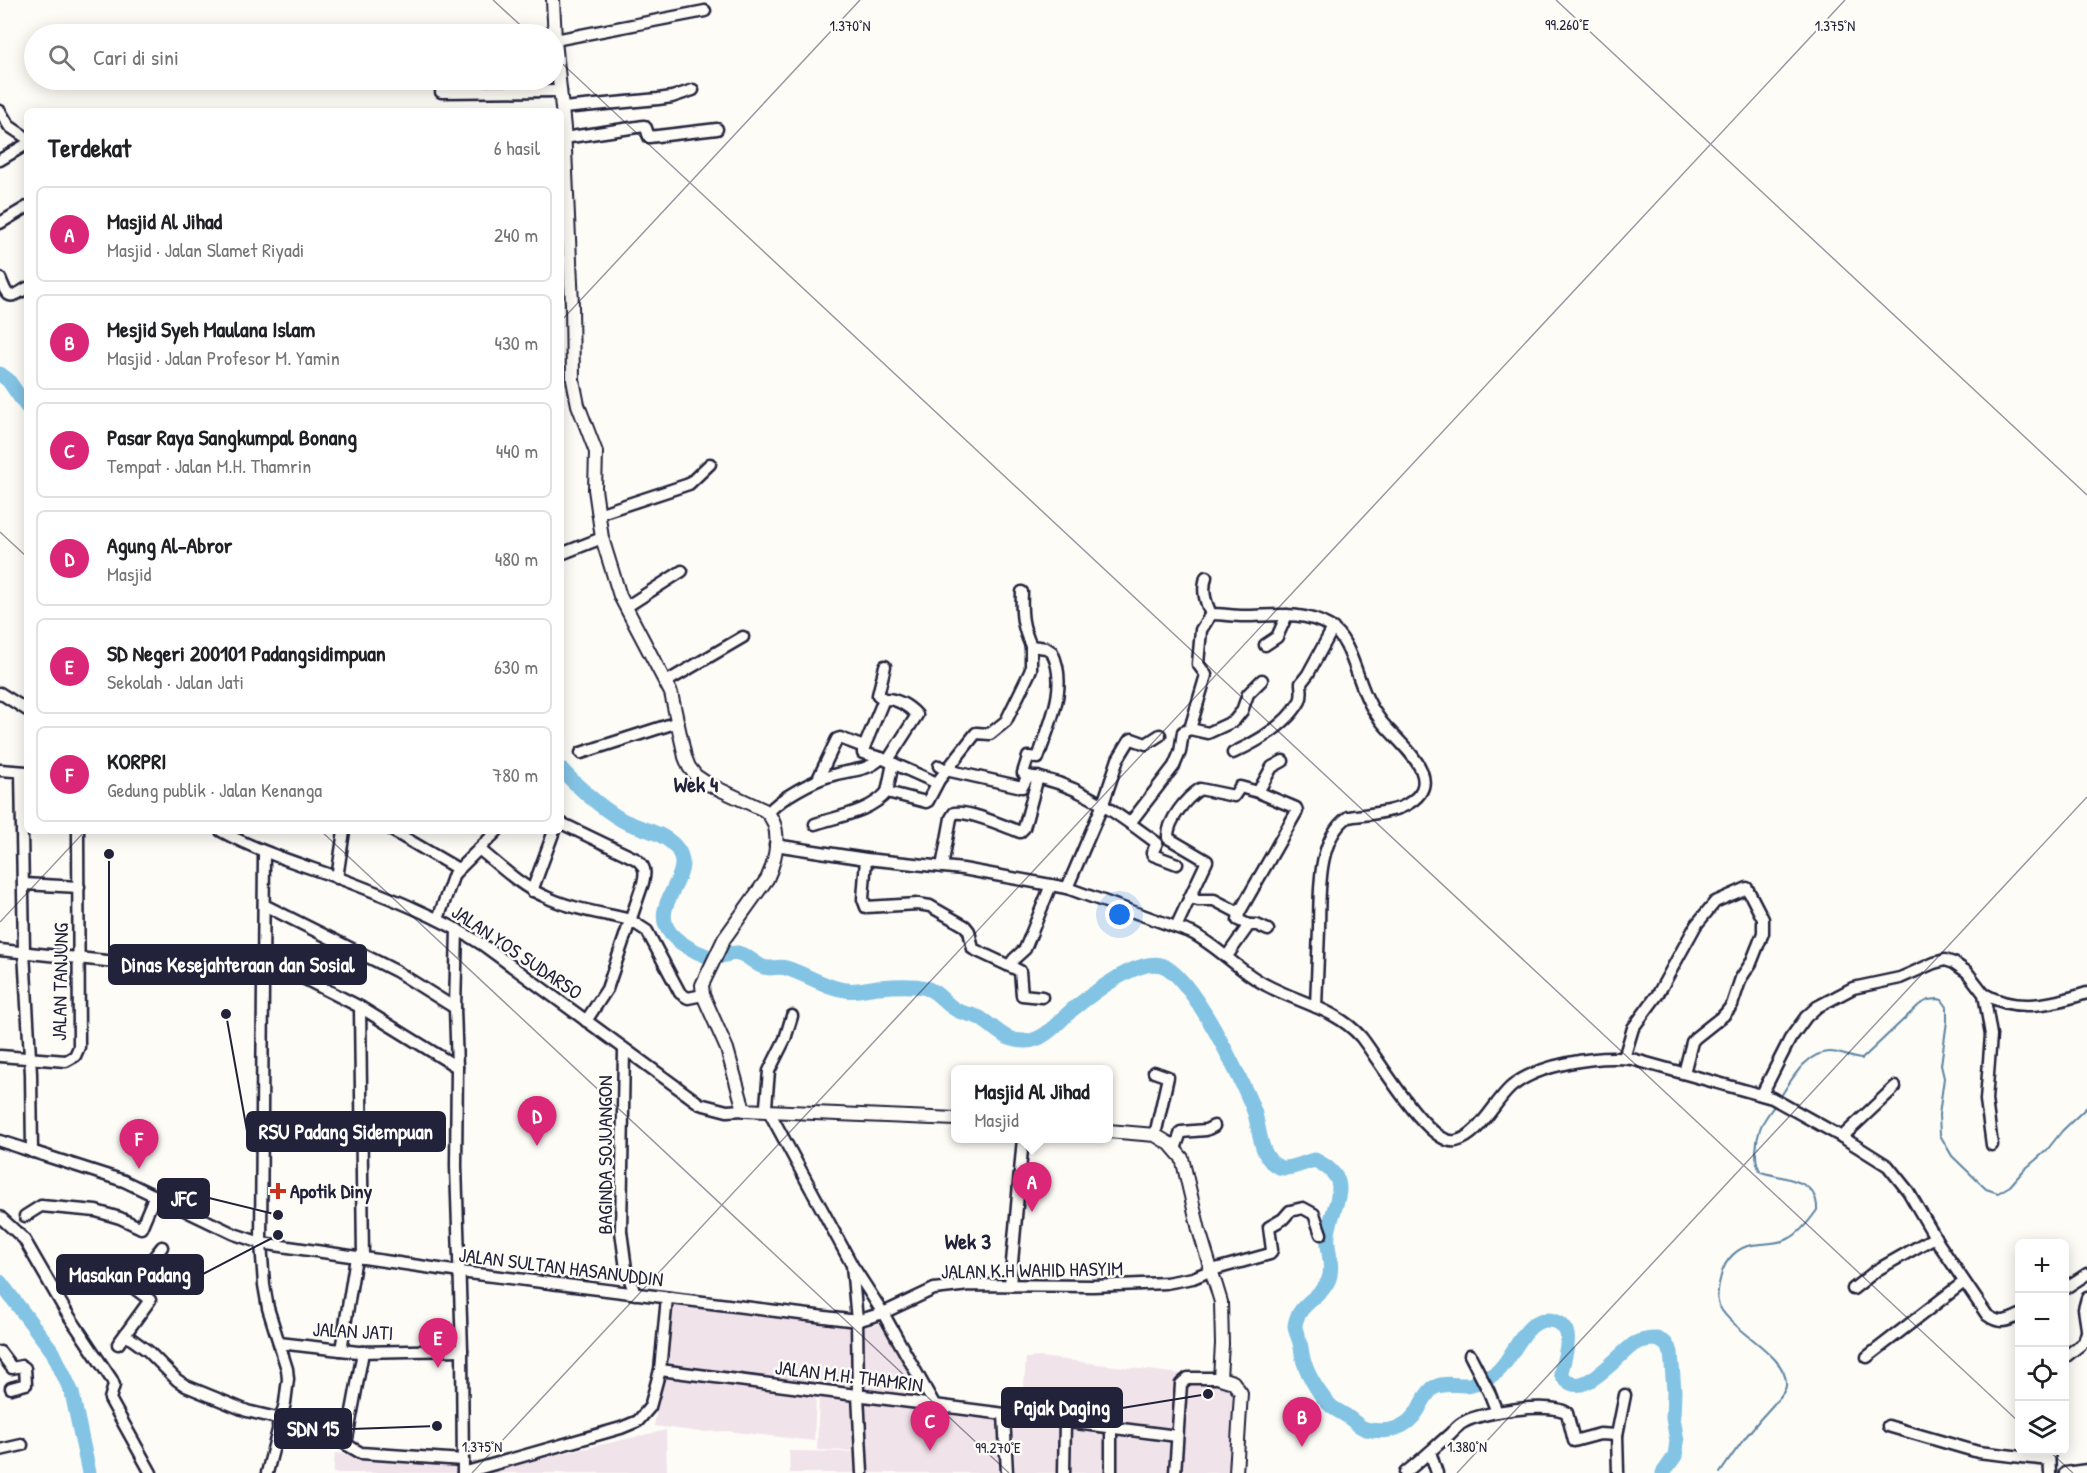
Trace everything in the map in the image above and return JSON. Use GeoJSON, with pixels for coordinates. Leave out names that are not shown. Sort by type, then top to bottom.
{"type":"FeatureCollection","features":[{"type":"Feature","properties":{"kind":"main road"},"geometry":{"type":"LineString","coordinates":[[553,0],[554,24]]}},
{"type":"Feature","properties":{"kind":"main road"},"geometry":{"type":"LineString","coordinates":[[561,91],[563,108]]}},
{"type":"Feature","properties":{"kind":"main road"},"geometry":{"type":"LineString","coordinates":[[564,138],[573,380],[578,405],[596,452],[595,489],[598,514],[602,538],[617,589],[674,700],[689,767],[696,776],[725,794],[759,807],[768,813],[775,825],[772,869],[768,879],[724,939],[703,982],[703,995],[727,1049],[744,1110],[951,1119]]}},
{"type":"Feature","properties":{"kind":"main road"},"geometry":{"type":"LineString","coordinates":[[1113,1131],[1155,1135],[1175,1149],[1184,1164],[1199,1230],[1222,1310],[1220,1378],[1233,1382],[1241,1393],[1236,1473]]}},
{"type":"Feature","properties":{"kind":"street"},"geometry":{"type":"LineString","coordinates":[[564,38],[705,11]]}},
{"type":"Feature","properties":{"kind":"street"},"geometry":{"type":"LineString","coordinates":[[563,108],[658,99],[693,90]]}},
{"type":"Feature","properties":{"kind":"street"},"geometry":{"type":"LineString","coordinates":[[441,92],[561,91]]}},
{"type":"Feature","properties":{"kind":"street"},"geometry":{"type":"LineString","coordinates":[[0,111],[9,126],[24,136]]}},
{"type":"Feature","properties":{"kind":"street"},"geometry":{"type":"LineString","coordinates":[[564,138],[644,126],[649,137],[717,129]]}},
{"type":"Feature","properties":{"kind":"street"},"geometry":{"type":"LineString","coordinates":[[0,160],[24,146]]}},
{"type":"Feature","properties":{"kind":"street"},"geometry":{"type":"LineString","coordinates":[[0,223],[24,209]]}},
{"type":"Feature","properties":{"kind":"street"},"geometry":{"type":"LineString","coordinates":[[0,278],[9,296],[14,296],[24,290]]}},
{"type":"Feature","properties":{"kind":"street"},"geometry":{"type":"LineString","coordinates":[[598,514],[689,484],[710,464]]}},
{"type":"Feature","properties":{"kind":"street"},"geometry":{"type":"LineString","coordinates":[[564,553],[602,538]]}},
{"type":"Feature","properties":{"kind":"street"},"geometry":{"type":"LineString","coordinates":[[626,607],[681,571]]}},
{"type":"Feature","properties":{"kind":"street"},"geometry":{"type":"LineString","coordinates":[[1206,577],[1204,597],[1211,614]]}},
{"type":"Feature","properties":{"kind":"street"},"geometry":{"type":"LineString","coordinates":[[887,792],[926,802],[937,783],[942,768],[976,733],[990,734],[1006,721],[1031,669],[1031,646],[1021,620],[1022,592]]}},
{"type":"Feature","properties":{"kind":"street"},"geometry":{"type":"LineString","coordinates":[[1211,614],[1303,615],[1333,628],[1347,648],[1368,701],[1382,722],[1406,746],[1420,765],[1424,777],[1422,789],[1405,806],[1348,818],[1341,822],[1328,844],[1319,889],[1316,1007]]}},
{"type":"Feature","properties":{"kind":"street"},"geometry":{"type":"LineString","coordinates":[[1190,729],[1206,675],[1198,663],[1201,630],[1211,614]]}},
{"type":"Feature","properties":{"kind":"street"},"geometry":{"type":"LineString","coordinates":[[1265,645],[1277,637],[1287,615]]}},
{"type":"Feature","properties":{"kind":"street"},"geometry":{"type":"LineString","coordinates":[[1233,753],[1266,734],[1285,719],[1300,701],[1301,683],[1333,628]]}},
{"type":"Feature","properties":{"kind":"street"},"geometry":{"type":"LineString","coordinates":[[666,682],[743,637]]}},
{"type":"Feature","properties":{"kind":"street"},"geometry":{"type":"LineString","coordinates":[[1031,646],[1046,648],[1052,652],[1056,661],[1060,691],[1038,758],[1028,757],[1023,773],[1066,785],[1103,804],[1157,843],[1152,853],[1154,855],[1178,864]]}},
{"type":"Feature","properties":{"kind":"street"},"geometry":{"type":"LineString","coordinates":[[815,824],[870,806],[887,792],[888,760],[917,715],[893,699],[884,699],[878,695],[885,666]]}},
{"type":"Feature","properties":{"kind":"street"},"geometry":{"type":"LineString","coordinates":[[1130,823],[1174,766],[1180,752],[1181,736],[1185,730],[1208,733],[1234,721],[1242,711],[1248,694],[1262,680]]}},
{"type":"Feature","properties":{"kind":"street"},"geometry":{"type":"LineString","coordinates":[[0,693],[24,708]]}},
{"type":"Feature","properties":{"kind":"street"},"geometry":{"type":"LineString","coordinates":[[884,699],[863,753],[888,760],[937,783]]}},
{"type":"Feature","properties":{"kind":"street"},"geometry":{"type":"LineString","coordinates":[[580,753],[678,722]]}},
{"type":"Feature","properties":{"kind":"street"},"geometry":{"type":"LineString","coordinates":[[1067,888],[1103,804],[1118,759],[1129,740],[1146,744],[1160,735]]}},
{"type":"Feature","properties":{"kind":"street"},"geometry":{"type":"LineString","coordinates":[[818,779],[837,739],[840,738],[864,747]]}},
{"type":"Feature","properties":{"kind":"street"},"geometry":{"type":"LineString","coordinates":[[768,813],[778,804],[818,779],[872,767],[888,760]]}},
{"type":"Feature","properties":{"kind":"street"},"geometry":{"type":"LineString","coordinates":[[1258,792],[1272,767],[1283,760]]}},
{"type":"Feature","properties":{"kind":"street"},"geometry":{"type":"LineString","coordinates":[[942,768],[1022,787],[1033,776]]}},
{"type":"Feature","properties":{"kind":"street"},"geometry":{"type":"LineString","coordinates":[[0,770],[24,772],[24,952],[32,1152]]}},
{"type":"Feature","properties":{"kind":"street"},"geometry":{"type":"LineString","coordinates":[[942,867],[951,818],[954,813],[970,815],[1020,832],[1024,828],[1033,776]]}},
{"type":"Feature","properties":{"kind":"street"},"geometry":{"type":"LineString","coordinates":[[1176,927],[1207,861],[1168,838],[1174,818],[1185,802],[1200,789],[1234,796],[1242,787],[1293,806],[1297,811],[1239,913],[1238,920],[1268,930]]}},
{"type":"Feature","properties":{"kind":"street"},"geometry":{"type":"LineString","coordinates":[[564,824],[636,859],[643,865],[645,871],[643,883],[605,994],[586,1021]]}},
{"type":"Feature","properties":{"kind":"street","name":"JALAN TANJUNG"},"geometry":{"type":"LineString","coordinates":[[0,1056],[66,1061],[77,1052],[80,1035],[78,834]]}},
{"type":"Feature","properties":{"kind":"street","name":"JALAN YOS SUDARSO"},"geometry":{"type":"LineString","coordinates":[[226,834],[264,852],[337,878],[457,929],[483,945],[700,1104],[727,1111],[744,1110]]}},
{"type":"Feature","properties":{"kind":"street"},"geometry":{"type":"LineString","coordinates":[[337,878],[344,834]]}},
{"type":"Feature","properties":{"kind":"street"},"geometry":{"type":"LineString","coordinates":[[398,834],[458,869]]}},
{"type":"Feature","properties":{"kind":"street"},"geometry":{"type":"LineString","coordinates":[[438,919],[451,879],[458,869],[494,834]]}},
{"type":"Feature","properties":{"kind":"street"},"geometry":{"type":"LineString","coordinates":[[532,891],[553,834]]}},
{"type":"Feature","properties":{"kind":"street"},"geometry":{"type":"LineString","coordinates":[[775,845],[866,859],[942,867],[1067,888],[1176,927],[1209,942],[1265,985],[1344,1022],[1359,1035],[1417,1114],[1433,1132],[1444,1140],[1454,1142],[1464,1139],[1510,1088],[1527,1077],[1573,1062],[1600,1058],[1624,1058],[1767,1096],[1842,1137],[1888,1166],[1908,1191],[1935,1237],[1987,1315],[1995,1321],[2009,1321],[2015,1317]]}},
{"type":"Feature","properties":{"kind":"street"},"geometry":{"type":"LineString","coordinates":[[479,849],[532,891],[565,904],[640,924],[647,931],[680,993],[688,998],[703,995]]}},
{"type":"Feature","properties":{"kind":"street"},"geometry":{"type":"LineString","coordinates":[[264,852],[261,1243],[264,1285],[270,1316],[288,1379],[288,1388],[267,1473]]}},
{"type":"Feature","properties":{"kind":"street"},"geometry":{"type":"LineString","coordinates":[[866,859],[862,899],[866,908],[918,904],[930,906],[967,928],[973,949],[1020,972],[1022,995],[1042,997]]}},
{"type":"Feature","properties":{"kind":"street"},"geometry":{"type":"LineString","coordinates":[[24,884],[79,887]]}},
{"type":"Feature","properties":{"kind":"street"},"geometry":{"type":"LineString","coordinates":[[1010,966],[1025,949],[1051,885]]}},
{"type":"Feature","properties":{"kind":"street"},"geometry":{"type":"LineString","coordinates":[[1624,1058],[1633,1028],[1658,994],[1696,925],[1715,902],[1746,888],[1763,919],[1763,933],[1732,1005],[1724,1015],[1692,1042],[1684,1073]]}},
{"type":"Feature","properties":{"kind":"street"},"geometry":{"type":"LineString","coordinates":[[1190,898],[1214,900],[1239,913]]}},
{"type":"Feature","properties":{"kind":"street"},"geometry":{"type":"LineString","coordinates":[[264,905],[396,971],[455,1008]]}},
{"type":"Feature","properties":{"kind":"street"},"geometry":{"type":"LineString","coordinates":[[1227,956],[1249,925]]}},
{"type":"Feature","properties":{"kind":"street"},"geometry":{"type":"LineString","coordinates":[[457,929],[456,1166],[462,1350],[463,1473],[632,1425],[644,1416],[650,1407],[660,1370],[667,1298]]}},
{"type":"Feature","properties":{"kind":"street"},"geometry":{"type":"LineString","coordinates":[[0,950],[165,965],[263,963],[279,966],[360,1007],[457,1067]]}},
{"type":"Feature","properties":{"kind":"street"},"geometry":{"type":"LineString","coordinates":[[1767,1096],[1790,1039],[1806,1017],[1817,1007],[1853,988],[1900,978],[1945,960],[1954,963],[1966,972],[1984,994],[2008,1005],[2023,1006],[2087,993]]}},
{"type":"Feature","properties":{"kind":"street"},"geometry":{"type":"LineString","coordinates":[[1984,994],[1991,1035],[1986,1100],[1992,1145]]}},
{"type":"Feature","properties":{"kind":"street"},"geometry":{"type":"LineString","coordinates":[[341,1350],[360,1257],[360,1007]]}},
{"type":"Feature","properties":{"kind":"street"},"geometry":{"type":"LineString","coordinates":[[792,1016],[785,1038],[768,1075],[766,1106],[852,1265],[883,1313],[934,1404]]}},
{"type":"Feature","properties":{"kind":"street","name":"BAGINDA SOJUANGON"},"geometry":{"type":"LineString","coordinates":[[624,1050],[621,1230],[626,1269],[636,1294]]}},
{"type":"Feature","properties":{"kind":"street"},"geometry":{"type":"LineString","coordinates":[[1154,1072],[1168,1077],[1155,1135]]}},
{"type":"Feature","properties":{"kind":"street"},"geometry":{"type":"LineString","coordinates":[[1842,1137],[1895,1087]]}},
{"type":"Feature","properties":{"kind":"street"},"geometry":{"type":"LineString","coordinates":[[1175,1149],[1181,1132],[1206,1130],[1214,1126]]}},
{"type":"Feature","properties":{"kind":"street","name":"JALAN SULTAN HASANUDDIN"},"geometry":{"type":"LineString","coordinates":[[0,1141],[103,1173],[155,1195],[234,1234],[261,1243],[460,1272],[857,1321]]}},
{"type":"Feature","properties":{"kind":"street"},"geometry":{"type":"LineString","coordinates":[[1010,1285],[1023,1143]]}},
{"type":"Feature","properties":{"kind":"street"},"geometry":{"type":"LineString","coordinates":[[25,1216],[41,1206],[96,1211],[120,1218],[141,1228],[155,1195]]}},
{"type":"Feature","properties":{"kind":"street","name":"JALAN K.H WAHID HASYIM"},"geometry":{"type":"LineString","coordinates":[[857,1321],[883,1313],[934,1289],[969,1285],[1142,1285],[1180,1282],[1212,1270],[1270,1254],[1272,1250],[1269,1227],[1283,1219],[1290,1211],[1303,1208],[1315,1216],[1321,1234]]}},
{"type":"Feature","properties":{"kind":"street"},"geometry":{"type":"LineString","coordinates":[[0,1218],[24,1239],[59,1300],[112,1380],[114,1384],[110,1399],[151,1473]]}},
{"type":"Feature","properties":{"kind":"street"},"geometry":{"type":"LineString","coordinates":[[1853,1289],[1877,1270],[1935,1237]]}},
{"type":"Feature","properties":{"kind":"street"},"geometry":{"type":"LineString","coordinates":[[132,1285],[162,1247]]}},
{"type":"Feature","properties":{"kind":"street"},"geometry":{"type":"LineString","coordinates":[[852,1265],[857,1321],[862,1473]]}},
{"type":"Feature","properties":{"kind":"street"},"geometry":{"type":"LineString","coordinates":[[115,1274],[150,1300],[118,1344]]}},
{"type":"Feature","properties":{"kind":"street"},"geometry":{"type":"LineString","coordinates":[[2069,1286],[2087,1274]]}},
{"type":"Feature","properties":{"kind":"street"},"geometry":{"type":"LineString","coordinates":[[1867,1357],[1964,1282]]}},
{"type":"Feature","properties":{"kind":"street"},"geometry":{"type":"LineString","coordinates":[[2069,1354],[2084,1342],[2087,1331],[2086,1302]]}},
{"type":"Feature","properties":{"kind":"street"},"geometry":{"type":"LineString","coordinates":[[126,1335],[148,1351],[186,1386],[279,1423],[334,1438],[356,1452],[463,1460]]}},
{"type":"Feature","properties":{"kind":"street","name":"JALAN JATI"},"geometry":{"type":"LineString","coordinates":[[279,1343],[363,1352],[462,1350]]}},
{"type":"Feature","properties":{"kind":"street"},"geometry":{"type":"LineString","coordinates":[[0,1352],[12,1367],[25,1368],[26,1384],[11,1388]]}},
{"type":"Feature","properties":{"kind":"street"},"geometry":{"type":"LineString","coordinates":[[346,1444],[363,1352]]}},
{"type":"Feature","properties":{"kind":"street"},"geometry":{"type":"LineString","coordinates":[[1470,1355],[1497,1412]]}},
{"type":"Feature","properties":{"kind":"street","name":"JALAN M.H. THAMRIN"},"geometry":{"type":"LineString","coordinates":[[660,1370],[1177,1436]]}},
{"type":"Feature","properties":{"kind":"street"},"geometry":{"type":"LineString","coordinates":[[1175,1473],[1182,1381],[1188,1378],[1220,1378]]}},
{"type":"Feature","properties":{"kind":"street"},"geometry":{"type":"LineString","coordinates":[[1618,1473],[1617,1435],[1625,1395]]}},
{"type":"Feature","properties":{"kind":"street"},"geometry":{"type":"LineString","coordinates":[[1405,1473],[1430,1452],[1436,1443],[1463,1422],[1497,1412],[1556,1408],[1567,1413],[1574,1441],[1600,1434],[1617,1435]]}},
{"type":"Feature","properties":{"kind":"street"},"geometry":{"type":"LineString","coordinates":[[1004,1414],[1007,1473]]}},
{"type":"Feature","properties":{"kind":"street"},"geometry":{"type":"LineString","coordinates":[[1064,1473],[1065,1422]]}},
{"type":"Feature","properties":{"kind":"street"},"geometry":{"type":"LineString","coordinates":[[1887,1426],[1978,1452],[2015,1454]]}},
{"type":"Feature","properties":{"kind":"street"},"geometry":{"type":"LineString","coordinates":[[1111,1428],[1111,1473]]}},
{"type":"Feature","properties":{"kind":"street"},"geometry":{"type":"LineString","coordinates":[[0,1450],[22,1445]]}},
{"type":"Feature","properties":{"kind":"street"},"geometry":{"type":"LineString","coordinates":[[1430,1452],[1437,1473]]}},
{"type":"Feature","properties":{"kind":"street"},"geometry":{"type":"LineString","coordinates":[[2049,1455],[2050,1473]]}},
{"type":"Feature","properties":{"kind":"street"},"geometry":{"type":"LineString","coordinates":[[2065,1473],[2087,1470]]}},
{"type":"Feature","properties":{"kind":"shaded area"},"geometry":{"type":"Polygon","coordinates":[[[669,1301],[850,1323],[855,1392],[663,1367],[669,1301]]]}},
{"type":"Feature","properties":{"kind":"shaded area"},"geometry":{"type":"Polygon","coordinates":[[[881,1323],[921,1397],[864,1388],[864,1327],[881,1323]]]}},
{"type":"Feature","properties":{"kind":"shaded area"},"geometry":{"type":"Polygon","coordinates":[[[1040,1357],[1181,1374],[1173,1429],[1022,1412],[1026,1358],[1040,1357]]]}},
{"type":"Feature","properties":{"kind":"shaded area"},"geometry":{"type":"Polygon","coordinates":[[[663,1372],[816,1396],[814,1441],[727,1431],[701,1432],[654,1426],[663,1372]]]}},
{"type":"Feature","properties":{"kind":"shaded area"},"geometry":{"type":"Polygon","coordinates":[[[1187,1382],[1228,1383],[1237,1398],[1233,1473],[1180,1473],[1182,1390],[1187,1382]]]}},
{"type":"Feature","properties":{"kind":"shaded area"},"geometry":{"type":"Polygon","coordinates":[[[819,1395],[855,1399],[856,1451],[817,1450],[819,1395]]]}},
{"type":"Feature","properties":{"kind":"shaded area"},"geometry":{"type":"Polygon","coordinates":[[[860,1397],[1002,1416],[1005,1473],[864,1473],[860,1397]]]}},
{"type":"Feature","properties":{"kind":"shaded area"},"geometry":{"type":"Polygon","coordinates":[[[1013,1422],[1061,1429],[1062,1473],[1015,1473],[1013,1422]]]}},
{"type":"Feature","properties":{"kind":"shaded area"},"geometry":{"type":"Polygon","coordinates":[[[666,1430],[667,1473],[477,1473],[666,1430]]]}},
{"type":"Feature","properties":{"kind":"shaded area"},"geometry":{"type":"Polygon","coordinates":[[[1067,1430],[1109,1434],[1109,1473],[1067,1473],[1067,1430]]]}},
{"type":"Feature","properties":{"kind":"shaded area"},"geometry":{"type":"Polygon","coordinates":[[[1114,1436],[1173,1444],[1171,1473],[1114,1473],[1114,1436]]]}},
{"type":"Feature","properties":{"kind":"shaded area"},"geometry":{"type":"Polygon","coordinates":[[[789,1451],[857,1452],[858,1473],[790,1473],[789,1451]]]}},
{"type":"Feature","properties":{"kind":"shaded area"},"geometry":{"type":"Polygon","coordinates":[[[335,1453],[456,1464],[456,1473],[333,1473],[335,1453]]]}},
{"type":"Feature","properties":{"kind":"waterway"},"geometry":{"type":"LineString","coordinates":[[0,374],[8,380],[24,403]]}},
{"type":"Feature","properties":{"kind":"waterway"},"geometry":{"type":"LineString","coordinates":[[564,772],[614,815],[660,835],[678,850],[682,860],[681,870],[667,902],[664,912],[665,923],[678,941],[707,956],[738,953],[764,967],[786,968],[831,987],[846,990],[902,986],[926,988],[955,1009],[980,1018],[1006,1037],[1019,1041],[1033,1040],[1046,1034],[1091,995],[1127,972],[1151,965],[1161,965],[1173,972],[1214,1029],[1239,1076],[1254,1111],[1264,1150],[1272,1163],[1283,1168],[1315,1160],[1328,1168],[1339,1184],[1339,1193],[1328,1234],[1331,1268],[1329,1279],[1326,1286],[1300,1312],[1295,1326],[1307,1370],[1316,1388],[1328,1403],[1363,1428],[1381,1431],[1402,1426],[1418,1410],[1426,1395],[1433,1388],[1445,1384],[1472,1384],[1497,1372],[1528,1330],[1535,1323],[1544,1320],[1554,1321],[1566,1330],[1567,1344],[1561,1373],[1568,1382],[1577,1384],[1587,1382],[1597,1376],[1634,1344],[1657,1339],[1665,1343],[1671,1352],[1674,1391],[1673,1418],[1677,1441],[1675,1456],[1663,1473]]}},
{"type":"Feature","properties":{"kind":"waterway"},"geometry":{"type":"LineString","coordinates":[[1779,1099],[1794,1076],[1813,1057],[1830,1052],[1862,1059],[1919,1005],[1928,1000],[1938,999],[1942,1000],[1947,1007],[1941,1065],[1944,1078],[1939,1115],[1940,1135],[1952,1156],[1986,1189],[1998,1193],[2010,1186],[2087,1107]]}},
{"type":"Feature","properties":{"kind":"waterway"},"geometry":{"type":"LineString","coordinates":[[1720,1473],[1752,1429],[1781,1396],[1786,1386],[1784,1374],[1778,1363],[1723,1312],[1718,1302],[1722,1271],[1729,1259],[1743,1248],[1781,1242],[1792,1237],[1817,1210],[1816,1199],[1806,1186],[1761,1172],[1758,1168],[1756,1151],[1759,1134],[1763,1122],[1776,1103]]}},
{"type":"Feature","properties":{"kind":"waterway"},"geometry":{"type":"LineString","coordinates":[[0,1282],[53,1352],[72,1393],[89,1473]]}},
{"type":"Feature","properties":{"kind":"place","name":"Dinas Kesejahteraan dan Sosial"},"geometry":{"type":"Point","coordinates":[109,854]}},
{"type":"Feature","properties":{"kind":"place","name":"RSU Padang Sidempuan"},"geometry":{"type":"Point","coordinates":[226,1014]}},
{"type":"Feature","properties":{"kind":"place","name":"Agung Al-Abror"},"geometry":{"type":"Point","coordinates":[537,1146]}},
{"type":"Feature","properties":{"kind":"place","name":"KORPRI"},"geometry":{"type":"Point","coordinates":[139,1169]}},
{"type":"Feature","properties":{"kind":"place","name":"Apotik Diny"},"geometry":{"type":"Point","coordinates":[278,1191]}},
{"type":"Feature","properties":{"kind":"place","name":"Masjid Al Jihad"},"geometry":{"type":"Point","coordinates":[1032,1212]}},
{"type":"Feature","properties":{"kind":"place","name":"JFC"},"geometry":{"type":"Point","coordinates":[278,1215]}},
{"type":"Feature","properties":{"kind":"place","name":"Masakan Padang"},"geometry":{"type":"Point","coordinates":[278,1235]}},
{"type":"Feature","properties":{"kind":"place","name":"SD Negeri 200101 Padangsidimpuan"},"geometry":{"type":"Point","coordinates":[438,1368]}},
{"type":"Feature","properties":{"kind":"place","name":"Pajak Daging"},"geometry":{"type":"Point","coordinates":[1208,1394]}},
{"type":"Feature","properties":{"kind":"place","name":"SDN 15"},"geometry":{"type":"Point","coordinates":[437,1426]}},
{"type":"Feature","properties":{"kind":"place","name":"Mesjid Syeh Maulana Islam"},"geometry":{"type":"Point","coordinates":[1302,1447]}},
{"type":"Feature","properties":{"kind":"place","name":"Pasar Raya Sangkumpal Bonang"},"geometry":{"type":"Point","coordinates":[930,1451]}},
{"type":"Feature","properties":{"kind":"district","name":"Wek 4"},"geometry":{"type":"Point","coordinates":[696,784]}},
{"type":"Feature","properties":{"kind":"district","name":"Wek 3"},"geometry":{"type":"Point","coordinates":[968,1241]}}]}
